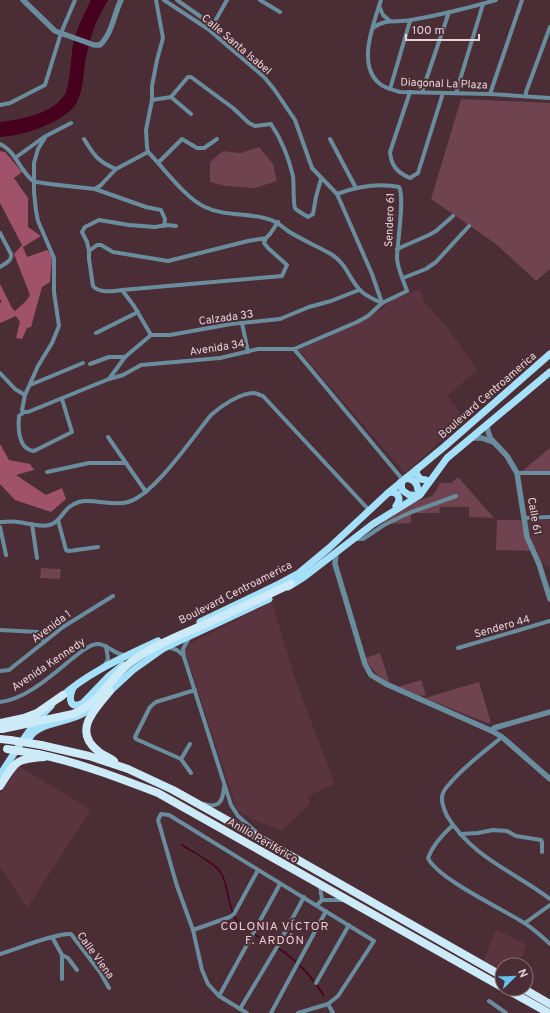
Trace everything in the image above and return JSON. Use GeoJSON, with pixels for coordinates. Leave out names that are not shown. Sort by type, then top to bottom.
{"type":"FeatureCollection","features":[{"type":"Feature","properties":{"kind":"highway"},"geometry":{"type":"LineString","coordinates":[[1,726],[73,714],[84,710],[100,696],[126,666],[143,653],[292,584]]}},
{"type":"Feature","properties":{"kind":"highway"},"geometry":{"type":"LineString","coordinates":[[110,691],[89,718],[86,726],[86,733],[92,746],[98,752],[128,770]]}},
{"type":"Feature","properties":{"kind":"highway"},"geometry":{"type":"LineString","coordinates":[[1,726],[37,713],[63,695]]}},
{"type":"Feature","properties":{"kind":"highway","name":"Anillo Periférico"},"geometry":{"type":"LineString","coordinates":[[0,739],[89,756],[128,770],[173,790],[494,971]]}},
{"type":"Feature","properties":{"kind":"highway","name":"Anillo Periférico"},"geometry":{"type":"LineString","coordinates":[[3,749],[48,756],[118,777],[158,793],[494,983]]}},
{"type":"Feature","properties":{"kind":"highway"},"geometry":{"type":"LineString","coordinates":[[0,786],[13,766],[19,761],[27,758],[48,756]]}},
{"type":"Feature","properties":{"kind":"highway"},"geometry":{"type":"LineString","coordinates":[[534,995],[550,1004]]}},
{"type":"Feature","properties":{"kind":"highway"},"geometry":{"type":"LineString","coordinates":[[520,997],[549,1013]]}},
{"type":"Feature","properties":{"kind":"main road","name":"Boulevard Centroamerica"},"geometry":{"type":"LineString","coordinates":[[0,775],[29,732],[44,713],[63,695],[104,667],[260,594],[299,573],[329,548],[388,493],[444,447],[550,354]]}},
{"type":"Feature","properties":{"kind":"main road","name":"Boulevard Centroamerica"},"geometry":{"type":"LineString","coordinates":[[0,782],[32,734],[40,729],[81,715],[133,670],[165,648],[277,595],[300,580],[373,524],[420,495],[447,458],[550,372]]}},
{"type":"Feature","properties":{"kind":"main road"},"geometry":{"type":"LineString","coordinates":[[332,556],[338,548],[354,534],[416,492],[439,464],[447,458]]}},
{"type":"Feature","properties":{"kind":"main road"},"geometry":{"type":"LineString","coordinates":[[417,470],[416,473],[420,479],[426,480]]}},
{"type":"Feature","properties":{"kind":"main road"},"geometry":{"type":"LineString","coordinates":[[403,480],[413,480],[416,483],[416,492],[409,495],[402,490],[403,480]]}},
{"type":"Feature","properties":{"kind":"main road"},"geometry":{"type":"LineString","coordinates":[[388,493],[397,493],[399,502],[396,506]]}},
{"type":"Feature","properties":{"kind":"main road"},"geometry":{"type":"LineString","coordinates":[[73,688],[69,698],[71,702],[78,705],[86,700],[109,676],[122,666],[165,648]]}},
{"type":"Feature","properties":{"kind":"street"},"geometry":{"type":"LineString","coordinates":[[23,0],[55,30],[94,45],[100,45],[104,41],[121,0]]}},
{"type":"Feature","properties":{"kind":"street"},"geometry":{"type":"LineString","coordinates":[[0,105],[10,103],[45,85],[75,0]]}},
{"type":"Feature","properties":{"kind":"street"},"geometry":{"type":"LineString","coordinates":[[156,0],[163,38],[152,86],[152,100],[146,130],[148,152],[192,198],[204,207],[278,222],[288,231],[340,261],[359,290],[382,304]]}},
{"type":"Feature","properties":{"kind":"street","name":"Calle Santa Isabel"},"geometry":{"type":"LineString","coordinates":[[164,0],[208,29],[264,77],[295,120],[312,168],[336,194],[372,274],[382,304]]}},
{"type":"Feature","properties":{"kind":"street"},"geometry":{"type":"LineString","coordinates":[[177,0],[210,24],[214,23],[227,0]]}},
{"type":"Feature","properties":{"kind":"street"},"geometry":{"type":"LineString","coordinates":[[260,0],[280,12]]}},
{"type":"Feature","properties":{"kind":"street","name":"Diagonal La Plaza"},"geometry":{"type":"LineString","coordinates":[[381,0],[368,50],[368,65],[379,84],[400,92],[526,95],[550,98]]}},
{"type":"Feature","properties":{"kind":"street"},"geometry":{"type":"LineString","coordinates":[[373,28],[377,24],[391,21],[410,21],[496,0]]}},
{"type":"Feature","properties":{"kind":"street"},"geometry":{"type":"LineString","coordinates":[[490,94],[522,0]]}},
{"type":"Feature","properties":{"kind":"street"},"geometry":{"type":"LineString","coordinates":[[456,93],[483,4]]}},
{"type":"Feature","properties":{"kind":"street"},"geometry":{"type":"LineString","coordinates":[[380,6],[383,15],[391,21]]}},
{"type":"Feature","properties":{"kind":"street"},"geometry":{"type":"LineString","coordinates":[[422,92],[449,12]]}},
{"type":"Feature","properties":{"kind":"street"},"geometry":{"type":"LineString","coordinates":[[390,89],[410,21]]}},
{"type":"Feature","properties":{"kind":"street"},"geometry":{"type":"LineString","coordinates":[[526,95],[550,27]]}},
{"type":"Feature","properties":{"kind":"street"},"geometry":{"type":"LineString","coordinates":[[152,100],[171,97],[188,78],[191,77],[233,108],[254,126],[271,124],[281,142],[292,175],[295,191],[293,201],[295,208],[308,216],[314,214],[316,197],[321,179]]}},
{"type":"Feature","properties":{"kind":"street"},"geometry":{"type":"LineString","coordinates":[[410,92],[390,152],[390,160],[398,171],[410,178],[418,173],[443,93]]}},
{"type":"Feature","properties":{"kind":"street"},"geometry":{"type":"LineString","coordinates":[[171,97],[191,114]]}},
{"type":"Feature","properties":{"kind":"street"},"geometry":{"type":"LineString","coordinates":[[15,158],[46,136],[71,123]]}},
{"type":"Feature","properties":{"kind":"street"},"geometry":{"type":"LineString","coordinates":[[46,136],[38,149],[34,163],[34,202],[38,221],[54,258],[54,292],[59,326],[52,343],[38,366],[25,395],[22,410],[24,412],[19,416],[18,430],[24,444],[29,450],[34,451],[72,432],[62,398]]}},
{"type":"Feature","properties":{"kind":"street"},"geometry":{"type":"LineString","coordinates":[[158,162],[182,138],[197,148],[204,148],[217,139]]}},
{"type":"Feature","properties":{"kind":"street"},"geometry":{"type":"LineString","coordinates":[[84,139],[97,160],[116,169]]}},
{"type":"Feature","properties":{"kind":"street"},"geometry":{"type":"LineString","coordinates":[[330,139],[356,188]]}},
{"type":"Feature","properties":{"kind":"street"},"geometry":{"type":"LineString","coordinates":[[0,144],[4,145],[9,150],[34,182],[95,189],[146,207],[161,210],[165,219],[164,226]]}},
{"type":"Feature","properties":{"kind":"street"},"geometry":{"type":"LineString","coordinates":[[95,189],[101,185],[116,169],[148,152]]}},
{"type":"Feature","properties":{"kind":"street","name":"Sendero 61"},"geometry":{"type":"LineString","coordinates":[[336,194],[356,188],[391,185],[399,187],[401,190],[396,260],[407,291]]}},
{"type":"Feature","properties":{"kind":"street"},"geometry":{"type":"LineString","coordinates":[[397,249],[436,231],[453,216]]}},
{"type":"Feature","properties":{"kind":"street"},"geometry":{"type":"LineString","coordinates":[[176,226],[155,227],[129,225],[99,220],[85,227],[82,232],[87,242],[93,286],[95,289],[103,291],[122,290],[282,276],[287,266],[264,243],[278,222]]}},
{"type":"Feature","properties":{"kind":"street"},"geometry":{"type":"LineString","coordinates":[[403,278],[426,269],[436,262],[469,226]]}},
{"type":"Feature","properties":{"kind":"street"},"geometry":{"type":"LineString","coordinates":[[0,233],[12,257],[0,267]]}},
{"type":"Feature","properties":{"kind":"street"},"geometry":{"type":"LineString","coordinates":[[89,251],[97,245],[101,245],[113,252],[168,261],[248,240],[266,238]]}},
{"type":"Feature","properties":{"kind":"street"},"geometry":{"type":"LineString","coordinates":[[109,379],[125,357],[151,335],[138,312],[122,290]]}},
{"type":"Feature","properties":{"kind":"street","name":"Calzada 33"},"geometry":{"type":"LineString","coordinates":[[151,335],[170,335],[242,323],[280,319],[309,307],[331,301],[359,290]]}},
{"type":"Feature","properties":{"kind":"street","name":"Avenida 34"},"geometry":{"type":"LineString","coordinates":[[24,412],[28,412],[109,379],[124,375],[141,365],[220,358],[258,349],[294,349],[357,322],[368,316],[382,304],[407,291]]}},
{"type":"Feature","properties":{"kind":"street"},"geometry":{"type":"LineString","coordinates":[[96,333],[138,312]]}},
{"type":"Feature","properties":{"kind":"street"},"geometry":{"type":"LineString","coordinates":[[242,323],[248,352]]}},
{"type":"Feature","properties":{"kind":"street"},"geometry":{"type":"LineString","coordinates":[[294,349],[403,480]]}},
{"type":"Feature","properties":{"kind":"street"},"geometry":{"type":"LineString","coordinates":[[90,364],[109,357],[125,357]]}},
{"type":"Feature","properties":{"kind":"street"},"geometry":{"type":"LineString","coordinates":[[30,385],[83,363]]}},
{"type":"Feature","properties":{"kind":"street"},"geometry":{"type":"LineString","coordinates":[[0,373],[15,389],[25,395]]}},
{"type":"Feature","properties":{"kind":"street"},"geometry":{"type":"LineString","coordinates":[[0,522],[46,525],[53,524],[70,506],[81,501],[120,504],[129,502],[146,492],[156,482],[221,405],[254,392],[263,396],[370,510]]}},
{"type":"Feature","properties":{"kind":"street"},"geometry":{"type":"LineString","coordinates":[[489,423],[487,428],[488,433],[493,442]]}},
{"type":"Feature","properties":{"kind":"street"},"geometry":{"type":"LineString","coordinates":[[108,437],[146,492]]}},
{"type":"Feature","properties":{"kind":"street"},"geometry":{"type":"LineString","coordinates":[[471,438],[482,438],[493,442]]}},
{"type":"Feature","properties":{"kind":"street","name":"Calle 61"},"geometry":{"type":"LineString","coordinates":[[493,442],[507,456],[517,473],[527,537],[539,564],[550,599]]}},
{"type":"Feature","properties":{"kind":"street"},"geometry":{"type":"LineString","coordinates":[[47,472],[89,463],[126,463]]}},
{"type":"Feature","properties":{"kind":"street"},"geometry":{"type":"LineString","coordinates":[[517,473],[550,473]]}},
{"type":"Feature","properties":{"kind":"street"},"geometry":{"type":"LineString","coordinates":[[352,540],[363,539],[384,525],[408,513],[456,496]]}},
{"type":"Feature","properties":{"kind":"street"},"geometry":{"type":"LineString","coordinates":[[524,518],[550,518]]}},
{"type":"Feature","properties":{"kind":"street"},"geometry":{"type":"LineString","coordinates":[[58,520],[66,550],[69,551],[98,547]]}},
{"type":"Feature","properties":{"kind":"street"},"geometry":{"type":"LineString","coordinates":[[32,524],[37,558]]}},
{"type":"Feature","properties":{"kind":"street"},"geometry":{"type":"LineString","coordinates":[[0,527],[6,555]]}},
{"type":"Feature","properties":{"kind":"street"},"geometry":{"type":"LineString","coordinates":[[332,556],[365,664],[371,675],[386,684],[492,731],[502,737],[550,779]]}},
{"type":"Feature","properties":{"kind":"street"},"geometry":{"type":"LineString","coordinates":[[332,556],[335,564]]}},
{"type":"Feature","properties":{"kind":"street","name":"Avenida 1"},"geometry":{"type":"LineString","coordinates":[[0,672],[10,670],[63,627],[114,596]]}},
{"type":"Feature","properties":{"kind":"street","name":"Sendero 44"},"geometry":{"type":"LineString","coordinates":[[458,648],[550,621]]}},
{"type":"Feature","properties":{"kind":"street"},"geometry":{"type":"LineString","coordinates":[[0,630],[38,632],[44,642]]}},
{"type":"Feature","properties":{"kind":"street"},"geometry":{"type":"LineString","coordinates":[[189,637],[184,644],[184,657],[224,785],[238,816],[270,844]]}},
{"type":"Feature","properties":{"kind":"street","name":"Avenida Kennedy"},"geometry":{"type":"LineString","coordinates":[[0,702],[20,697],[84,649],[98,643],[106,646]]}},
{"type":"Feature","properties":{"kind":"street"},"geometry":{"type":"LineString","coordinates":[[106,646],[122,655],[131,654]]}},
{"type":"Feature","properties":{"kind":"street"},"geometry":{"type":"LineString","coordinates":[[104,667],[108,659],[106,646]]}},
{"type":"Feature","properties":{"kind":"street"},"geometry":{"type":"LineString","coordinates":[[165,648],[177,650],[184,657]]}},
{"type":"Feature","properties":{"kind":"street"},"geometry":{"type":"LineString","coordinates":[[192,773],[181,759],[135,738],[150,707],[156,702],[195,690]]}},
{"type":"Feature","properties":{"kind":"street"},"geometry":{"type":"LineString","coordinates":[[492,731],[494,728],[550,712]]}},
{"type":"Feature","properties":{"kind":"street"},"geometry":{"type":"LineString","coordinates":[[502,737],[462,770],[444,790],[442,802],[445,812],[453,825],[470,845],[486,858],[550,899]]}},
{"type":"Feature","properties":{"kind":"street"},"geometry":{"type":"LineString","coordinates":[[181,759],[190,744]]}},
{"type":"Feature","properties":{"kind":"street"},"geometry":{"type":"LineString","coordinates":[[188,799],[209,806],[216,805],[222,800],[224,785]]}},
{"type":"Feature","properties":{"kind":"street"},"geometry":{"type":"LineString","coordinates":[[248,1013],[219,996],[208,984],[202,970],[193,930],[177,886],[158,820],[159,816],[164,814],[169,815],[374,941],[338,996],[328,1004],[298,1013]]}},
{"type":"Feature","properties":{"kind":"street"},"geometry":{"type":"LineString","coordinates":[[453,825],[442,836],[430,852],[428,858],[431,863],[443,875],[525,923],[550,944]]}},
{"type":"Feature","properties":{"kind":"street"},"geometry":{"type":"LineString","coordinates":[[460,834],[493,830],[507,832],[516,836],[541,840],[542,852]]}},
{"type":"Feature","properties":{"kind":"street"},"geometry":{"type":"LineString","coordinates":[[193,930],[230,917],[238,907],[258,870]]}},
{"type":"Feature","properties":{"kind":"street"},"geometry":{"type":"LineString","coordinates":[[219,996],[280,884]]}},
{"type":"Feature","properties":{"kind":"street"},"geometry":{"type":"LineString","coordinates":[[320,885],[322,900]]}},
{"type":"Feature","properties":{"kind":"street"},"geometry":{"type":"LineString","coordinates":[[240,1008],[277,947],[304,897]]}},
{"type":"Feature","properties":{"kind":"street"},"geometry":{"type":"LineString","coordinates":[[317,905],[322,900],[346,900]]}},
{"type":"Feature","properties":{"kind":"street"},"geometry":{"type":"LineString","coordinates":[[525,923],[550,905]]}},
{"type":"Feature","properties":{"kind":"street"},"geometry":{"type":"LineString","coordinates":[[271,1013],[326,911]]}},
{"type":"Feature","properties":{"kind":"street"},"geometry":{"type":"LineString","coordinates":[[316,983],[349,926]]}},
{"type":"Feature","properties":{"kind":"street","name":"Calle Viena"},"geometry":{"type":"LineString","coordinates":[[0,954],[52,937],[71,934],[100,972],[109,988]]}},
{"type":"Feature","properties":{"kind":"street"},"geometry":{"type":"LineString","coordinates":[[52,937],[62,955],[62,980]]}},
{"type":"Feature","properties":{"kind":"street"},"geometry":{"type":"LineString","coordinates":[[62,955],[68,958],[77,970]]}},
{"type":"Feature","properties":{"kind":"street"},"geometry":{"type":"LineString","coordinates":[[489,1001],[506,1013]]}},
{"type":"Feature","properties":{"kind":"street"},"geometry":{"type":"LineString","coordinates":[[328,1004],[333,1013]]}},
{"type":"Feature","properties":{"kind":"shaded area"},"geometry":{"type":"Polygon","coordinates":[[[91,0],[108,0],[94,28],[86,57],[81,90],[77,103],[67,114],[49,124],[18,135],[0,137],[0,122],[27,117],[45,111],[60,101],[65,94],[68,85],[74,39],[80,22],[91,0]]]}},
{"type":"Feature","properties":{"kind":"shaded area"},"geometry":{"type":"Polygon","coordinates":[[[461,99],[550,103],[550,269],[536,281],[496,244],[431,199],[461,99]]]}},
{"type":"Feature","properties":{"kind":"shaded area"},"geometry":{"type":"Polygon","coordinates":[[[259,147],[273,164],[277,181],[255,188],[226,186],[210,182],[210,162],[223,151],[241,153],[259,147]]]}},
{"type":"Feature","properties":{"kind":"shaded area"},"geometry":{"type":"Polygon","coordinates":[[[0,151],[5,152],[22,172],[14,178],[28,198],[28,227],[41,236],[23,247],[27,257],[47,250],[52,256],[50,282],[42,287],[31,327],[27,328],[22,339],[16,338],[20,322],[16,316],[0,323],[0,303],[2,302],[0,299],[0,284],[15,311],[30,295],[14,254],[22,245],[0,203],[0,151]]]}},
{"type":"Feature","properties":{"kind":"shaded area"},"geometry":{"type":"Polygon","coordinates":[[[420,289],[424,301],[449,330],[477,370],[447,396],[465,419],[405,473],[298,349],[355,324],[379,311],[392,300],[420,289]]]}},
{"type":"Feature","properties":{"kind":"shaded area"},"geometry":{"type":"Polygon","coordinates":[[[0,444],[9,460],[30,464],[34,470],[16,475],[46,495],[62,488],[66,499],[51,512],[15,500],[0,484],[0,444]]]}},
{"type":"Feature","properties":{"kind":"shaded area"},"geometry":{"type":"Polygon","coordinates":[[[550,448],[550,474],[521,472],[550,448]]]}},
{"type":"Feature","properties":{"kind":"shaded area"},"geometry":{"type":"Polygon","coordinates":[[[458,477],[494,518],[469,517],[469,507],[440,507],[439,513],[411,513],[411,523],[384,524],[384,518],[415,502],[432,496],[440,483],[451,483],[458,477]]]}},
{"type":"Feature","properties":{"kind":"shaded area"},"geometry":{"type":"Polygon","coordinates":[[[497,520],[521,520],[525,538],[531,551],[496,550],[497,520]]]}},
{"type":"Feature","properties":{"kind":"shaded area"},"geometry":{"type":"Polygon","coordinates":[[[550,520],[550,567],[542,563],[532,542],[528,521],[550,520]]]}},
{"type":"Feature","properties":{"kind":"shaded area"},"geometry":{"type":"Polygon","coordinates":[[[41,568],[61,569],[60,579],[40,578],[41,568]]]}},
{"type":"Feature","properties":{"kind":"shaded area"},"geometry":{"type":"Polygon","coordinates":[[[272,602],[294,676],[335,784],[308,796],[310,804],[282,831],[254,820],[237,810],[186,654],[186,648],[189,644],[272,602]]]}},
{"type":"Feature","properties":{"kind":"shaded area"},"geometry":{"type":"Polygon","coordinates":[[[380,653],[390,684],[376,673],[366,658],[380,653]]]}},
{"type":"Feature","properties":{"kind":"shaded area"},"geometry":{"type":"Polygon","coordinates":[[[421,680],[426,695],[421,696],[398,687],[421,680]]]}},
{"type":"Feature","properties":{"kind":"shaded area"},"geometry":{"type":"Polygon","coordinates":[[[479,682],[491,723],[487,723],[425,698],[479,682]]]}},
{"type":"Feature","properties":{"kind":"shaded area"},"geometry":{"type":"Polygon","coordinates":[[[19,766],[91,810],[27,908],[0,866],[0,795],[19,766]]]}},
{"type":"Feature","properties":{"kind":"shaded area"},"geometry":{"type":"Polygon","coordinates":[[[496,929],[527,945],[522,957],[494,957],[494,968],[483,962],[496,929]]]}},
{"type":"Feature","properties":{"kind":"waterway"},"geometry":{"type":"LineString","coordinates":[[182,845],[206,859],[222,874],[232,911],[239,923],[252,933],[283,951],[296,962],[314,981],[324,996]]}},
{"type":"Feature","properties":{"kind":"district","name":"COLONIA VÍCTOR F. ARDÓN"},"geometry":{"type":"Point","coordinates":[275,933]}}]}
